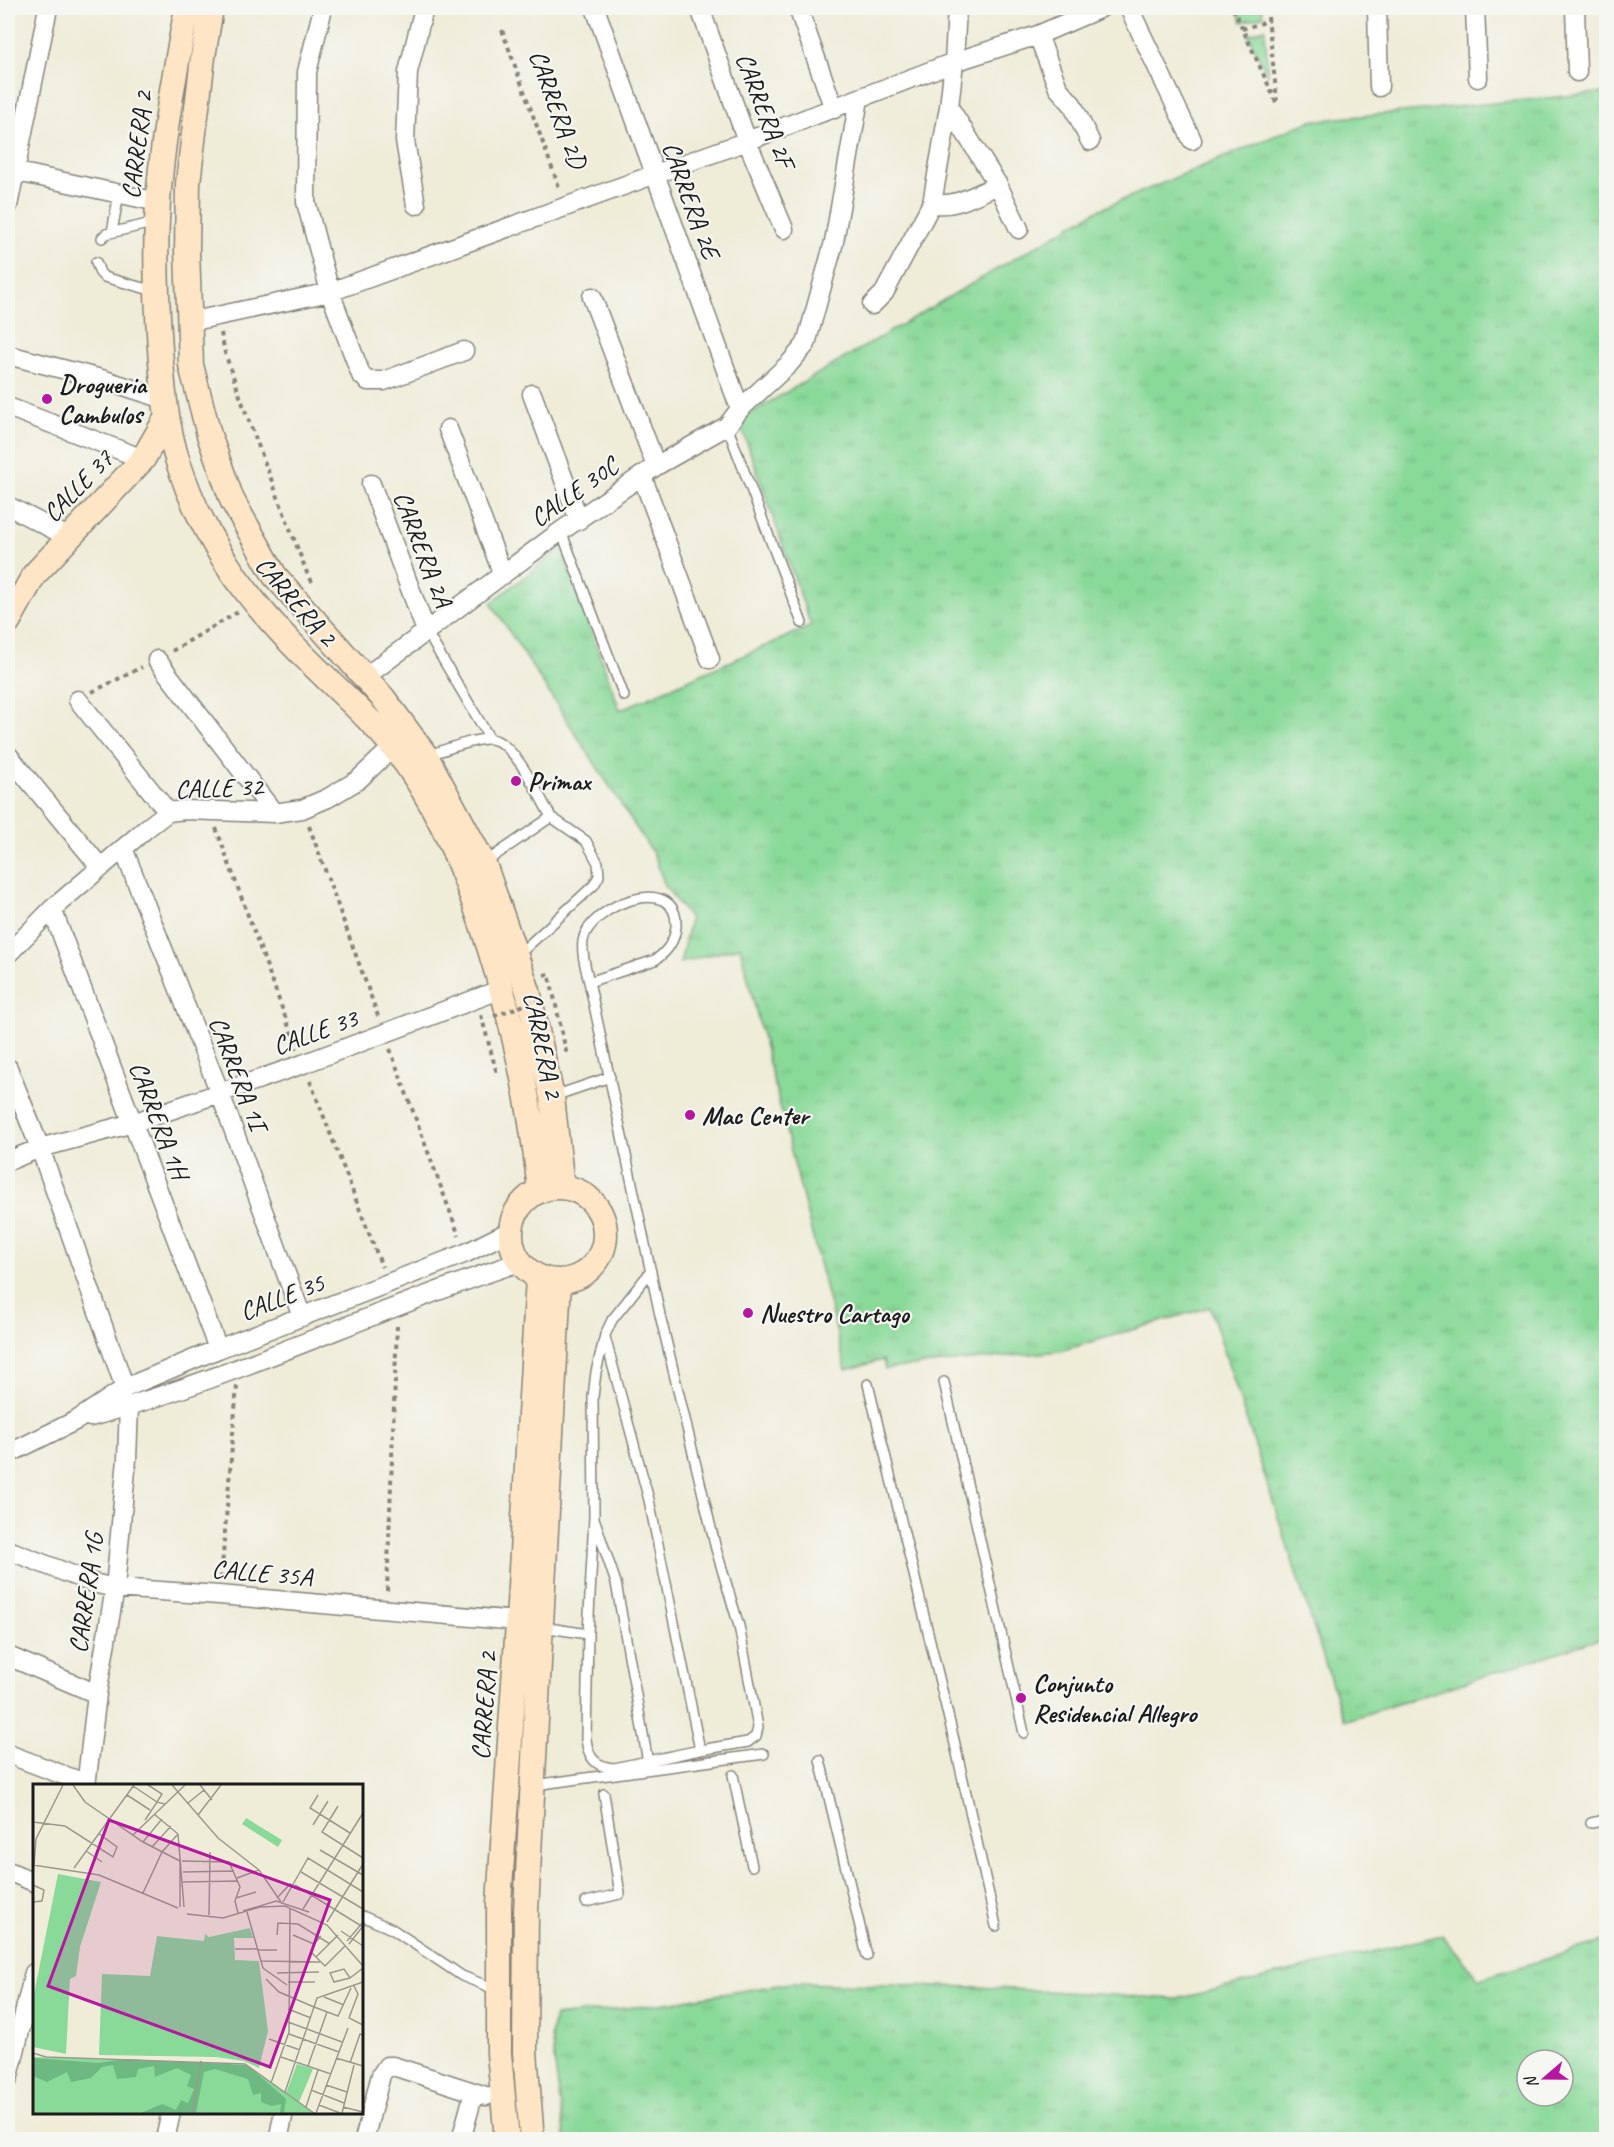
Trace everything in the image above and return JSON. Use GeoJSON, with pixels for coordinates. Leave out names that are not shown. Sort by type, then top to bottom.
{"type":"FeatureCollection","features":[{"type":"Feature","properties":{"kind":"main road","name":"CARRERA 2"},"geometry":{"type":"LineString","coordinates":[[187,8],[172,92],[157,212],[156,291],[166,408],[178,463],[213,542],[254,603],[393,747],[429,800],[450,841],[469,887],[522,1064],[542,1188]]}},
{"type":"Feature","properties":{"kind":"main road","name":"CARRERA 2"},"geometry":{"type":"LineString","coordinates":[[211,8],[188,183],[187,250],[191,365],[209,435],[232,500],[274,576],[384,699],[426,756],[484,864],[528,991],[552,1097],[542,1188]]}},
{"type":"Feature","properties":{"kind":"main road","name":"CALLE 37"},"geometry":{"type":"LineString","coordinates":[[8,622],[34,575],[143,459],[166,408]]}},
{"type":"Feature","properties":{"kind":"main road"},"geometry":{"type":"LineString","coordinates":[[542,1188],[576,1191],[598,1210],[603,1224],[604,1239],[601,1253],[593,1265],[581,1275],[568,1280],[539,1273],[513,1247],[506,1232],[519,1207],[528,1197],[542,1188]]}},
{"type":"Feature","properties":{"kind":"main road","name":"CARRERA 2"},"geometry":{"type":"LineString","coordinates":[[507,2139],[500,2053],[499,1903],[539,1273]]}},
{"type":"Feature","properties":{"kind":"main road","name":"CARRERA 2"},"geometry":{"type":"LineString","coordinates":[[532,2139],[525,2052],[525,1958],[542,1627],[539,1273]]}},
{"type":"Feature","properties":{"kind":"street"},"geometry":{"type":"LineString","coordinates":[[8,206],[10,170],[48,8]]}},
{"type":"Feature","properties":{"kind":"street"},"geometry":{"type":"LineString","coordinates":[[323,8],[307,72],[306,202],[330,292],[360,375],[368,381],[384,381],[464,351]]}},
{"type":"Feature","properties":{"kind":"street"},"geometry":{"type":"LineString","coordinates":[[416,205],[405,141],[408,72],[424,8]]}},
{"type":"Feature","properties":{"kind":"street","name":"CARRERA 2E"},"geometry":{"type":"LineString","coordinates":[[595,8],[740,410]]}},
{"type":"Feature","properties":{"kind":"street","name":"CARRERA 2F"},"geometry":{"type":"LineString","coordinates":[[700,8],[747,141],[784,229]]}},
{"type":"Feature","properties":{"kind":"street"},"geometry":{"type":"LineString","coordinates":[[798,8],[834,109]]}},
{"type":"Feature","properties":{"kind":"street"},"geometry":{"type":"LineString","coordinates":[[872,305],[884,293],[933,202],[949,107],[957,8]]}},
{"type":"Feature","properties":{"kind":"street"},"geometry":{"type":"LineString","coordinates":[[189,322],[330,292],[834,109],[954,62],[1038,35],[1061,16],[1101,8]]}},
{"type":"Feature","properties":{"kind":"street"},"geometry":{"type":"LineString","coordinates":[[1129,8],[1192,141]]}},
{"type":"Feature","properties":{"kind":"street"},"geometry":{"type":"LineString","coordinates":[[1377,8],[1380,87]]}},
{"type":"Feature","properties":{"kind":"street"},"geometry":{"type":"LineString","coordinates":[[1475,8],[1478,78]]}},
{"type":"Feature","properties":{"kind":"street"},"geometry":{"type":"LineString","coordinates":[[1575,8],[1577,72]]}},
{"type":"Feature","properties":{"kind":"street"},"geometry":{"type":"LineString","coordinates":[[1038,35],[1058,88],[1072,104],[1090,141]]}},
{"type":"Feature","properties":{"kind":"street","name":"CALLE 30C"},"geometry":{"type":"LineString","coordinates":[[365,677],[561,531],[649,471],[727,426],[740,410],[789,364],[806,344],[834,242],[859,99]]}},
{"type":"Feature","properties":{"kind":"street"},"geometry":{"type":"LineString","coordinates":[[949,107],[998,185],[1019,229]]}},
{"type":"Feature","properties":{"kind":"street"},"geometry":{"type":"LineString","coordinates":[[10,170],[118,194],[157,212]]}},
{"type":"Feature","properties":{"kind":"street"},"geometry":{"type":"LineString","coordinates":[[933,202],[942,205],[953,203],[998,185]]}},
{"type":"Feature","properties":{"kind":"street"},"geometry":{"type":"LineString","coordinates":[[592,297],[710,659]]}},
{"type":"Feature","properties":{"kind":"street"},"geometry":{"type":"LineString","coordinates":[[8,355],[105,380],[166,408]]}},
{"type":"Feature","properties":{"kind":"street"},"geometry":{"type":"LineString","coordinates":[[532,394],[579,520]]}},
{"type":"Feature","properties":{"kind":"street"},"geometry":{"type":"LineString","coordinates":[[8,407],[143,459]]}},
{"type":"Feature","properties":{"kind":"street"},"geometry":{"type":"LineString","coordinates":[[448,429],[503,575]]}},
{"type":"Feature","properties":{"kind":"street","name":"CARRERA 2A"},"geometry":{"type":"LineString","coordinates":[[371,484],[426,631]]}},
{"type":"Feature","properties":{"kind":"street"},"geometry":{"type":"LineString","coordinates":[[8,506],[68,537]]}},
{"type":"Feature","properties":{"kind":"street"},"geometry":{"type":"LineString","coordinates":[[157,660],[274,813]]}},
{"type":"Feature","properties":{"kind":"street"},"geometry":{"type":"LineString","coordinates":[[78,700],[168,813]]}},
{"type":"Feature","properties":{"kind":"street","name":"CALLE 32"},"geometry":{"type":"LineString","coordinates":[[8,954],[52,909],[168,813],[185,810],[274,813],[302,809],[328,798],[358,780],[393,747]]}},
{"type":"Feature","properties":{"kind":"street"},"geometry":{"type":"LineString","coordinates":[[8,756],[101,868]]}},
{"type":"Feature","properties":{"kind":"street","name":"CARRERA 1I"},"geometry":{"type":"LineString","coordinates":[[123,848],[220,1093],[302,1317]]}},
{"type":"Feature","properties":{"kind":"street","name":"CARRERA 1H"},"geometry":{"type":"LineString","coordinates":[[52,909],[218,1349]]}},
{"type":"Feature","properties":{"kind":"street","name":"CALLE 33"},"geometry":{"type":"LineString","coordinates":[[8,1161],[40,1149],[134,1123],[220,1093],[498,990]]}},
{"type":"Feature","properties":{"kind":"street"},"geometry":{"type":"LineString","coordinates":[[8,1068],[40,1149],[124,1388]]}},
{"type":"Feature","properties":{"kind":"street","name":"CALLE 35"},"geometry":{"type":"LineString","coordinates":[[8,1454],[77,1420],[124,1388],[466,1253],[506,1232]]}},
{"type":"Feature","properties":{"kind":"street","name":"CALLE 35"},"geometry":{"type":"LineString","coordinates":[[77,1420],[129,1406],[238,1369],[398,1306],[539,1273]]}},
{"type":"Feature","properties":{"kind":"street","name":"CARRERA 1G"},"geometry":{"type":"LineString","coordinates":[[87,1784],[98,1694],[115,1588],[127,1459],[129,1406]]}},
{"type":"Feature","properties":{"kind":"street","name":"CALLE 35A"},"geometry":{"type":"LineString","coordinates":[[8,1550],[93,1583],[115,1588],[518,1621]]}},
{"type":"Feature","properties":{"kind":"street"},"geometry":{"type":"LineString","coordinates":[[8,1656],[98,1694]]}},
{"type":"Feature","properties":{"kind":"street"},"geometry":{"type":"LineString","coordinates":[[8,1754],[84,1784]]}},
{"type":"Feature","properties":{"kind":"street"},"geometry":{"type":"LineString","coordinates":[[8,1870],[33,1881]]}},
{"type":"Feature","properties":{"kind":"street"},"geometry":{"type":"LineString","coordinates":[[8,2080],[33,1977]]}},
{"type":"Feature","properties":{"kind":"street"},"geometry":{"type":"LineString","coordinates":[[364,2139],[381,2075],[385,2067],[393,2066],[480,2094],[460,2139]]}},
{"type":"Feature","properties":{"kind":"street"},"geometry":{"type":"LineString","coordinates":[[165,2139],[171,2114]]}},
{"type":"Feature","properties":{"kind":"street"},"geometry":{"type":"LineString","coordinates":[[278,2139],[284,2114]]}},
{"type":"Feature","properties":{"kind":"lane"},"geometry":{"type":"LineString","coordinates":[[112,232],[118,194]]}},
{"type":"Feature","properties":{"kind":"lane"},"geometry":{"type":"LineString","coordinates":[[102,237],[157,212]]}},
{"type":"Feature","properties":{"kind":"lane"},"geometry":{"type":"LineString","coordinates":[[96,262],[104,277],[156,291]]}},
{"type":"Feature","properties":{"kind":"lane"},"geometry":{"type":"LineString","coordinates":[[727,426],[802,623]]}},
{"type":"Feature","properties":{"kind":"lane"},"geometry":{"type":"LineString","coordinates":[[561,531],[624,696]]}},
{"type":"Feature","properties":{"kind":"lane"},"geometry":{"type":"LineString","coordinates":[[426,631],[490,739]]}},
{"type":"Feature","properties":{"kind":"lane"},"geometry":{"type":"LineString","coordinates":[[426,756],[490,739],[503,744],[514,755],[551,817],[586,841],[598,863],[599,876],[594,885],[516,956]]}},
{"type":"Feature","properties":{"kind":"lane"},"geometry":{"type":"LineString","coordinates":[[484,864],[551,817]]}},
{"type":"Feature","properties":{"kind":"lane"},"geometry":{"type":"LineString","coordinates":[[589,981],[662,956],[675,933],[674,911],[668,903],[650,896],[640,897],[618,906],[592,922],[583,940],[583,951],[589,981],[651,1271],[716,1549],[739,1626],[758,1727],[756,1736],[748,1743],[700,1750],[614,1768],[603,1767],[595,1763],[586,1739],[594,1517],[594,1397],[596,1372],[605,1335],[612,1320],[651,1271]]}},
{"type":"Feature","properties":{"kind":"lane"},"geometry":{"type":"LineString","coordinates":[[552,1097],[610,1077]]}},
{"type":"Feature","properties":{"kind":"lane"},"geometry":{"type":"LineString","coordinates":[[605,1335],[650,1500],[700,1750]]}},
{"type":"Feature","properties":{"kind":"lane"},"geometry":{"type":"LineString","coordinates":[[944,1382],[1024,1733]]}},
{"type":"Feature","properties":{"kind":"lane"},"geometry":{"type":"LineString","coordinates":[[868,1384],[954,1740],[996,1926]]}},
{"type":"Feature","properties":{"kind":"lane"},"geometry":{"type":"LineString","coordinates":[[594,1517],[616,1582],[648,1762]]}},
{"type":"Feature","properties":{"kind":"lane"},"geometry":{"type":"LineString","coordinates":[[542,1627],[588,1634]]}},
{"type":"Feature","properties":{"kind":"lane"},"geometry":{"type":"LineString","coordinates":[[534,1785],[764,1754]]}},
{"type":"Feature","properties":{"kind":"lane"},"geometry":{"type":"LineString","coordinates":[[820,1760],[867,1956]]}},
{"type":"Feature","properties":{"kind":"lane"},"geometry":{"type":"LineString","coordinates":[[733,1774],[752,1866]]}},
{"type":"Feature","properties":{"kind":"lane"},"geometry":{"type":"LineString","coordinates":[[586,1902],[620,1894],[604,1794]]}},
{"type":"Feature","properties":{"kind":"lane"},"geometry":{"type":"LineString","coordinates":[[1591,1823],[1606,1820]]}},
{"type":"Feature","properties":{"kind":"lane"},"geometry":{"type":"LineString","coordinates":[[363,1916],[392,1929],[462,1976],[500,1990]]}},
{"type":"Feature","properties":{"kind":"path"},"geometry":{"type":"LineString","coordinates":[[1233,8],[1277,104],[1268,8]]}},
{"type":"Feature","properties":{"kind":"path"},"geometry":{"type":"LineString","coordinates":[[1242,29],[1269,21]]}},
{"type":"Feature","properties":{"kind":"path","name":"CARRERA 2D"},"geometry":{"type":"LineString","coordinates":[[502,30],[566,207]]}},
{"type":"Feature","properties":{"kind":"path","name":"CARRERA 2"},"geometry":{"type":"LineString","coordinates":[[217,316],[225,352],[248,416],[318,594]]}},
{"type":"Feature","properties":{"kind":"path"},"geometry":{"type":"LineString","coordinates":[[498,990],[501,1024]]}},
{"type":"Feature","properties":{"kind":"path"},"geometry":{"type":"LineString","coordinates":[[494,1016],[544,998]]}},
{"type":"Feature","properties":{"kind":"path"},"geometry":{"type":"LineString","coordinates":[[506,1232],[512,1208],[542,1188]]}},
{"type":"Feature","properties":{"kind":"path"},"geometry":{"type":"LineString","coordinates":[[386,1610],[398,1306]]}},
{"type":"Feature","properties":{"kind":"path"},"geometry":{"type":"LineString","coordinates":[[219,1595],[238,1369]]}},
{"type":"Feature","properties":{"kind":"green space"},"geometry":{"type":"Polygon","coordinates":[[[1236,8],[1262,8],[1263,16],[1242,22],[1236,8]]]}},
{"type":"Feature","properties":{"kind":"green space"},"geometry":{"type":"Polygon","coordinates":[[[1265,28],[1268,76],[1248,35],[1265,28]]]}},
{"type":"Feature","properties":{"kind":"green space"},"geometry":{"type":"Polygon","coordinates":[[[1606,92],[1606,1637],[1344,1721],[1210,1307],[1060,1351],[885,1369],[883,1360],[846,1370],[740,947],[680,963],[690,919],[665,886],[654,855],[491,603],[561,548],[620,710],[811,626],[739,420],[1096,211],[1310,121],[1606,92]]]}},
{"type":"Feature","properties":{"kind":"green space"},"geometry":{"type":"Polygon","coordinates":[[[1442,1935],[1479,1979],[1606,1941],[1606,2139],[565,2139],[551,2036],[555,2016],[654,2005],[791,1983],[978,1987],[1177,1999],[1442,1935]]]}},
{"type":"Feature","properties":{"kind":"place","name":"Drogueria Cambulos"},"geometry":{"type":"Point","coordinates":[47,399]}},
{"type":"Feature","properties":{"kind":"place","name":"Primax"},"geometry":{"type":"Point","coordinates":[516,781]}},
{"type":"Feature","properties":{"kind":"place","name":"Mac Center"},"geometry":{"type":"Point","coordinates":[690,1115]}},
{"type":"Feature","properties":{"kind":"place","name":"Nuestro Cartago"},"geometry":{"type":"Point","coordinates":[748,1313]}},
{"type":"Feature","properties":{"kind":"place","name":"Conjunto Residencial Allegro"},"geometry":{"type":"Point","coordinates":[1021,1698]}}]}
